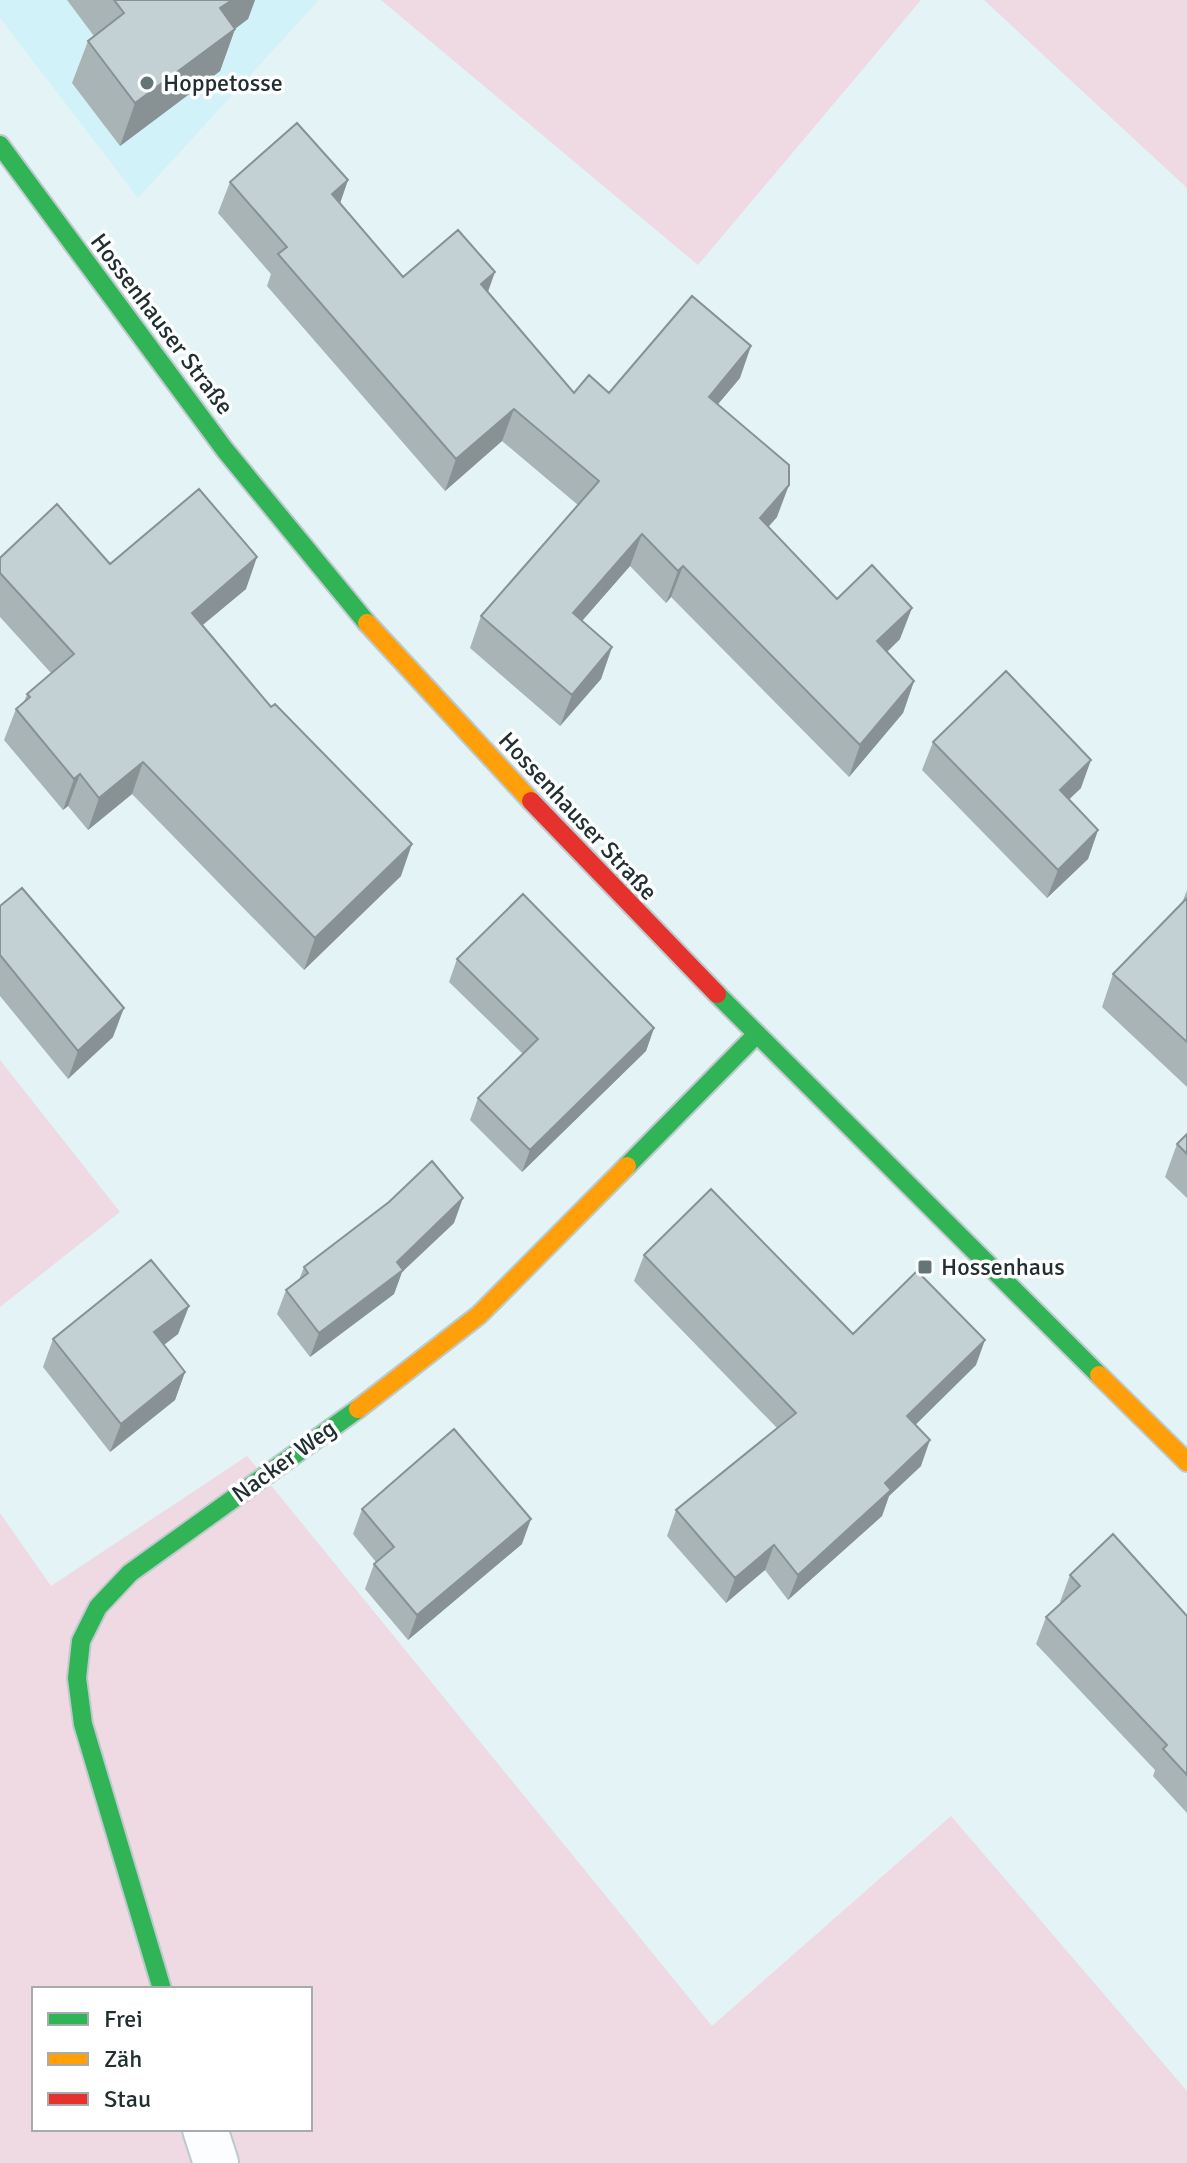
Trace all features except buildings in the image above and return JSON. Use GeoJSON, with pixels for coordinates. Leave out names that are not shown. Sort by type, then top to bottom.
{"type":"FeatureCollection","features":[{"type":"Feature","properties":{"kind":"street","name":"Hossenhauser Straße"},"geometry":{"type":"LineString","coordinates":[[0,145],[170,378],[368,623],[536,809],[756,1035],[1187,1462]]}},
{"type":"Feature","properties":{"kind":"street","name":"Nacker Weg"},"geometry":{"type":"LineString","coordinates":[[161,1987],[83,1724],[76,1654],[84,1624],[104,1596],[130,1573],[380,1393],[479,1315],[756,1035]]}},
{"type":"Feature","properties":{"kind":"street"},"geometry":{"type":"LineString","coordinates":[[206,2131],[216,2163]]}},
{"type":"Feature","properties":{"kind":"shaded area","name":"Hoppetosse"},"geometry":{"type":"Polygon","coordinates":[[[0,0],[319,0],[138,198],[0,18],[0,0]]]}},
{"type":"Feature","properties":{"kind":"shaded area"},"geometry":{"type":"Polygon","coordinates":[[[381,0],[921,0],[698,265],[381,0]]]}},
{"type":"Feature","properties":{"kind":"shaded area"},"geometry":{"type":"Polygon","coordinates":[[[984,0],[1187,0],[1187,188],[984,0]]]}},
{"type":"Feature","properties":{"kind":"shaded area"},"geometry":{"type":"Polygon","coordinates":[[[0,1060],[120,1212],[0,1307],[0,1060]]]}},
{"type":"Feature","properties":{"kind":"shaded area"},"geometry":{"type":"Polygon","coordinates":[[[247,1456],[712,2026],[951,1816],[1187,2091],[1187,2163],[0,2163],[0,1513],[51,1586],[247,1456]]]}},
{"type":"Feature","properties":{"kind":"traffic: fast"},"geometry":{"type":"LineString","coordinates":[[0,145],[225,450],[367,623]]}},
{"type":"Feature","properties":{"kind":"traffic: fast"},"geometry":{"type":"LineString","coordinates":[[717,994],[1099,1375]]}},
{"type":"Feature","properties":{"kind":"traffic: fast"},"geometry":{"type":"LineString","coordinates":[[627,1166],[756,1035]]}},
{"type":"Feature","properties":{"kind":"traffic: fast"},"geometry":{"type":"LineString","coordinates":[[161,1987],[83,1724],[77,1678],[81,1641],[98,1607],[130,1573],[358,1409]]}},
{"type":"Feature","properties":{"kind":"traffic: slow"},"geometry":{"type":"LineString","coordinates":[[367,623],[531,801]]}},
{"type":"Feature","properties":{"kind":"traffic: slow"},"geometry":{"type":"LineString","coordinates":[[358,1409],[479,1315],[627,1166]]}},
{"type":"Feature","properties":{"kind":"traffic: slow"},"geometry":{"type":"LineString","coordinates":[[1099,1375],[1187,1462]]}},
{"type":"Feature","properties":{"kind":"traffic: jam"},"geometry":{"type":"LineString","coordinates":[[531,801],[717,994]]}},
{"type":"Feature","properties":{"kind":"place","name":"Hoppetosse"},"geometry":{"type":"Point","coordinates":[147,83]}},
{"type":"Feature","properties":{"kind":"place","name":"Hossenhaus"},"geometry":{"type":"Point","coordinates":[925,1267]}}]}
